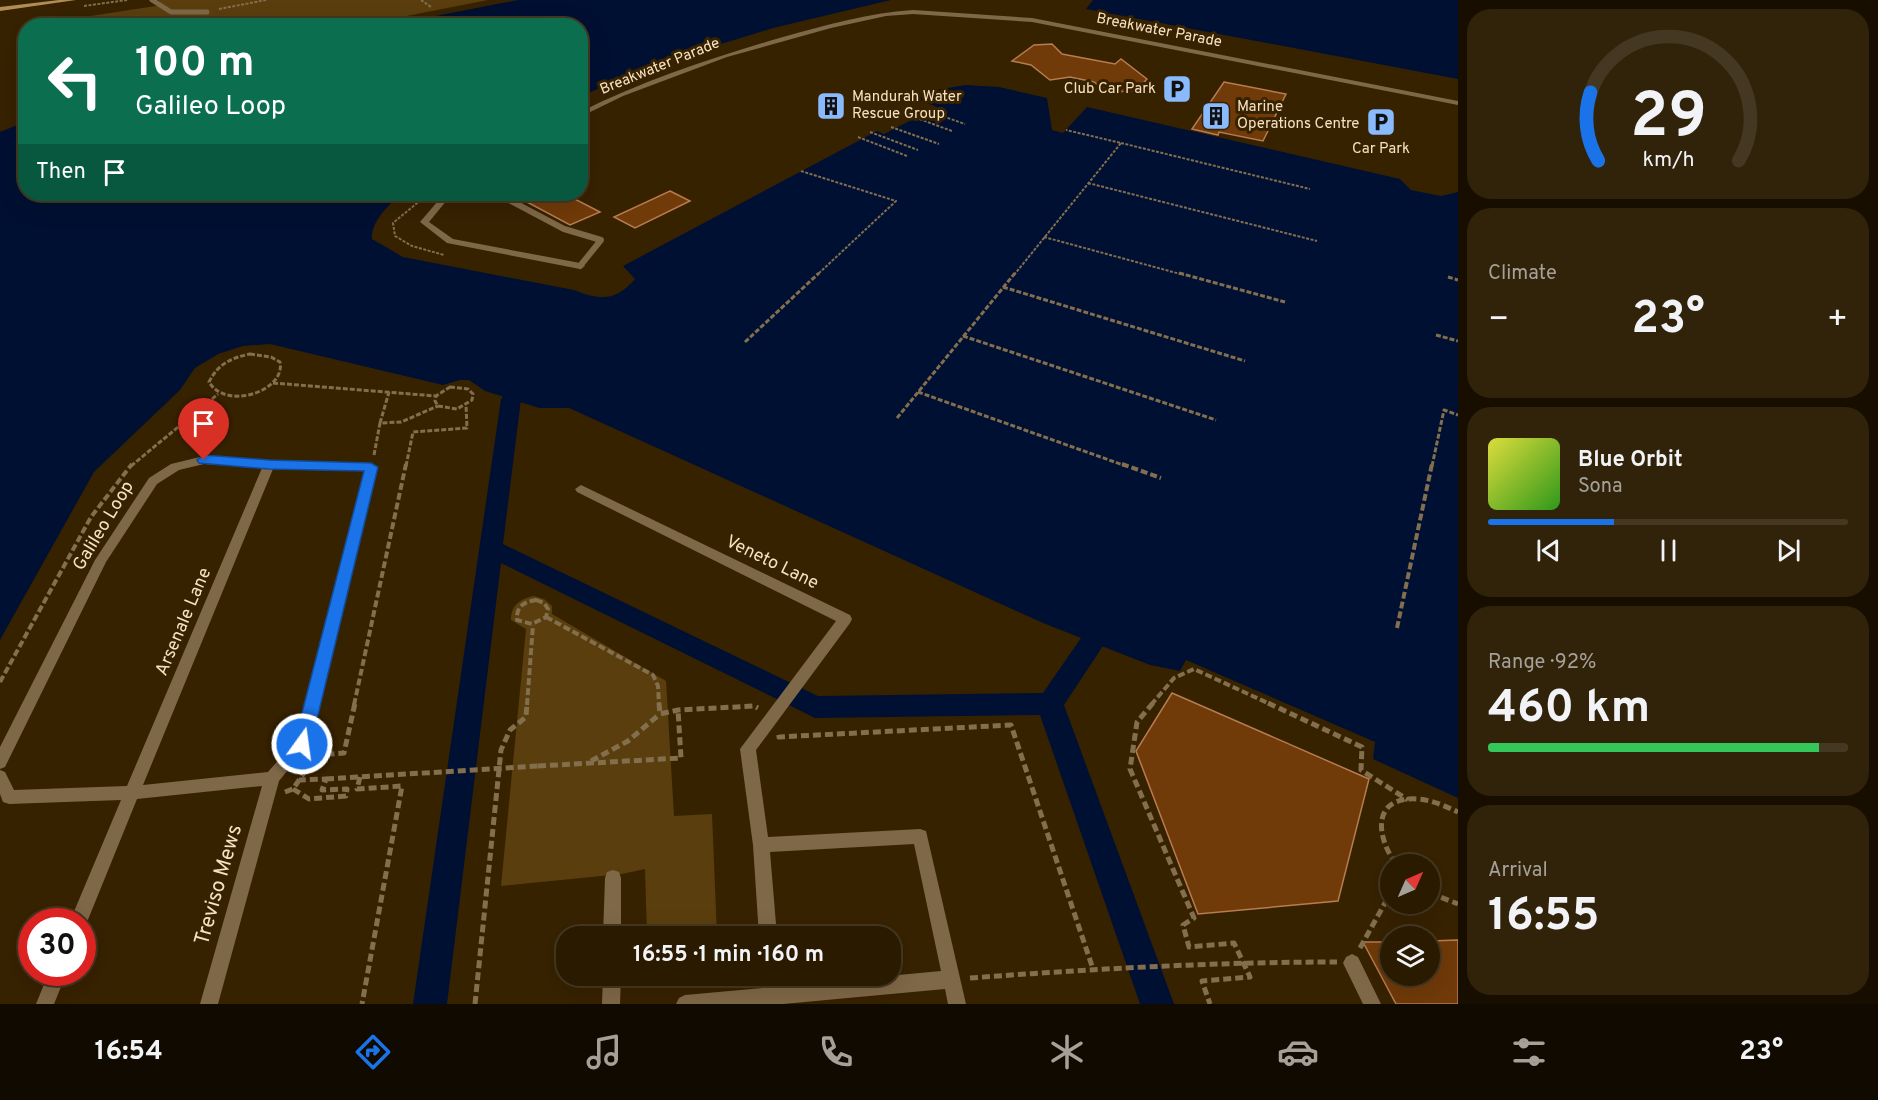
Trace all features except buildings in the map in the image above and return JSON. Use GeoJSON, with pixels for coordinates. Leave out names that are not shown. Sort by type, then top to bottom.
{"type":"FeatureCollection","features":[{"type":"Feature","properties":{"kind":"street"},"geometry":{"type":"LineString","coordinates":[[0,9],[73,0]]}},
{"type":"Feature","properties":{"kind":"street","name":"Breakwater Parade"},"geometry":{"type":"LineString","coordinates":[[588,111],[621,95],[724,56],[830,26],[886,14],[913,12],[1032,20],[1458,103]]}},
{"type":"Feature","properties":{"kind":"street"},"geometry":{"type":"LineString","coordinates":[[442,201],[424,222],[450,241],[580,266]]}},
{"type":"Feature","properties":{"kind":"street","name":"Galileo Loop"},"geometry":{"type":"LineString","coordinates":[[0,762],[101,560],[153,481],[175,467],[204,460],[269,465],[371,467]]}},
{"type":"Feature","properties":{"kind":"street","name":"Arsenale Lane"},"geometry":{"type":"LineString","coordinates":[[84,908],[269,465]]}},
{"type":"Feature","properties":{"kind":"street"},"geometry":{"type":"LineString","coordinates":[[0,777],[9,797],[132,793],[272,778],[302,744],[371,467]]}},
{"type":"Feature","properties":{"kind":"street","name":"Veneto Lane"},"geometry":{"type":"LineString","coordinates":[[581,489],[845,619],[747,749],[761,845],[767,926]]}},
{"type":"Feature","properties":{"kind":"street","name":"Treviso Mews"},"geometry":{"type":"LineString","coordinates":[[209,1004],[272,778]]}},
{"type":"Feature","properties":{"kind":"street"},"geometry":{"type":"LineString","coordinates":[[761,845],[921,836],[957,1004]]}},
{"type":"Feature","properties":{"kind":"street"},"geometry":{"type":"LineString","coordinates":[[612,926],[613,878]]}},
{"type":"Feature","properties":{"kind":"street"},"geometry":{"type":"LineString","coordinates":[[1352,963],[1372,1004]]}},
{"type":"Feature","properties":{"kind":"street"},"geometry":{"type":"LineString","coordinates":[[685,1004],[773,999],[952,979]]}},
{"type":"Feature","properties":{"kind":"street"},"geometry":{"type":"LineString","coordinates":[[45,1004],[52,986]]}},
{"type":"Feature","properties":{"kind":"street"},"geometry":{"type":"LineString","coordinates":[[611,1004],[612,986]]}},
{"type":"Feature","properties":{"kind":"lane"},"geometry":{"type":"LineString","coordinates":[[152,0],[163,10],[183,14],[207,12]]}},
{"type":"Feature","properties":{"kind":"lane"},"geometry":{"type":"LineString","coordinates":[[511,201],[564,229],[601,240],[580,266]]}},
{"type":"Feature","properties":{"kind":"path"},"geometry":{"type":"LineString","coordinates":[[207,12],[266,0]]}},
{"type":"Feature","properties":{"kind":"path"},"geometry":{"type":"LineString","coordinates":[[421,0],[431,7]]}},
{"type":"Feature","properties":{"kind":"path"},"geometry":{"type":"LineString","coordinates":[[922,109],[966,124]]}},
{"type":"Feature","properties":{"kind":"path"},"geometry":{"type":"LineString","coordinates":[[911,116],[952,131]]}},
{"type":"Feature","properties":{"kind":"path"},"geometry":{"type":"LineString","coordinates":[[891,127],[939,144]]}},
{"type":"Feature","properties":{"kind":"path"},"geometry":{"type":"LineString","coordinates":[[1066,130],[1310,189]]}},
{"type":"Feature","properties":{"kind":"path"},"geometry":{"type":"LineString","coordinates":[[870,132],[918,150]]}},
{"type":"Feature","properties":{"kind":"path"},"geometry":{"type":"LineString","coordinates":[[858,137],[908,156]]}},
{"type":"Feature","properties":{"kind":"path"},"geometry":{"type":"LineString","coordinates":[[897,418],[1120,144]]}},
{"type":"Feature","properties":{"kind":"path"},"geometry":{"type":"LineString","coordinates":[[745,342],[896,201],[801,171]]}},
{"type":"Feature","properties":{"kind":"path"},"geometry":{"type":"LineString","coordinates":[[1088,183],[1317,241]]}},
{"type":"Feature","properties":{"kind":"path"},"geometry":{"type":"LineString","coordinates":[[1044,237],[1285,302]]}},
{"type":"Feature","properties":{"kind":"path"},"geometry":{"type":"LineString","coordinates":[[1448,277],[1458,280]]}},
{"type":"Feature","properties":{"kind":"path"},"geometry":{"type":"LineString","coordinates":[[1004,287],[1245,361]]}},
{"type":"Feature","properties":{"kind":"path"},"geometry":{"type":"LineString","coordinates":[[1436,335],[1458,341]]}},
{"type":"Feature","properties":{"kind":"path"},"geometry":{"type":"LineString","coordinates":[[963,336],[1216,420]]}},
{"type":"Feature","properties":{"kind":"path"},"geometry":{"type":"LineString","coordinates":[[264,354],[280,362],[282,368],[280,376],[273,383],[252,394],[239,396],[218,393],[211,388],[209,382],[217,367],[239,357],[264,354]]}},
{"type":"Feature","properties":{"kind":"path"},"geometry":{"type":"LineString","coordinates":[[273,383],[436,396],[450,387],[468,389],[473,394],[472,400],[457,409],[438,406],[401,422],[380,423]]}},
{"type":"Feature","properties":{"kind":"path"},"geometry":{"type":"LineString","coordinates":[[918,392],[1161,478]]}},
{"type":"Feature","properties":{"kind":"path"},"geometry":{"type":"LineString","coordinates":[[0,682],[91,517],[135,461],[218,393]]}},
{"type":"Feature","properties":{"kind":"path"},"geometry":{"type":"LineString","coordinates":[[371,467],[389,393]]}},
{"type":"Feature","properties":{"kind":"path"},"geometry":{"type":"LineString","coordinates":[[436,396],[435,401],[438,406]]}},
{"type":"Feature","properties":{"kind":"path"},"geometry":{"type":"LineString","coordinates":[[327,754],[344,753],[413,432],[467,428],[466,405]]}},
{"type":"Feature","properties":{"kind":"path"},"geometry":{"type":"LineString","coordinates":[[1397,628],[1444,410],[1458,415]]}},
{"type":"Feature","properties":{"kind":"path"},"geometry":{"type":"LineString","coordinates":[[536,600],[544,603],[548,609],[546,617],[541,622],[532,625],[523,624],[516,620],[515,613],[526,601],[536,600]]}},
{"type":"Feature","properties":{"kind":"path"},"geometry":{"type":"LineString","coordinates":[[546,617],[652,675],[658,686],[660,714]]}},
{"type":"Feature","properties":{"kind":"path"},"geometry":{"type":"LineString","coordinates":[[475,1004],[501,750],[510,730],[526,717],[532,625]]}},
{"type":"Feature","properties":{"kind":"path"},"geometry":{"type":"LineString","coordinates":[[1210,1004],[1202,981],[1250,977],[1234,943],[1189,946],[1183,925],[1194,918],[1130,769],[1137,722],[1174,678],[1194,669],[1362,747],[1361,770],[1408,800]]}},
{"type":"Feature","properties":{"kind":"path"},"geometry":{"type":"LineString","coordinates":[[587,763],[628,741],[660,714],[678,710],[754,706],[775,714],[779,737],[1011,725],[1093,969]]}},
{"type":"Feature","properties":{"kind":"path"},"geometry":{"type":"LineString","coordinates":[[299,780],[681,758],[678,710]]}},
{"type":"Feature","properties":{"kind":"path"},"geometry":{"type":"LineString","coordinates":[[360,777],[357,789],[402,786],[362,1004]]}},
{"type":"Feature","properties":{"kind":"path"},"geometry":{"type":"LineString","coordinates":[[293,789],[309,799],[346,796],[347,789],[322,790],[326,779]]}},
{"type":"Feature","properties":{"kind":"path"},"geometry":{"type":"LineString","coordinates":[[1388,854],[1380,827],[1383,813],[1393,804],[1408,800],[1437,803],[1458,812]]}},
{"type":"Feature","properties":{"kind":"path"},"geometry":{"type":"LineString","coordinates":[[1440,897],[1458,904]]}},
{"type":"Feature","properties":{"kind":"path"},"geometry":{"type":"LineString","coordinates":[[952,979],[1244,962],[1299,960],[1352,963],[1380,912]]}},
{"type":"Feature","properties":{"kind":"shaded area"},"geometry":{"type":"Polygon","coordinates":[[[158,0],[488,0],[397,18],[78,18],[162,5],[158,0]]]}},
{"type":"Feature","properties":{"kind":"shaded area"},"geometry":{"type":"Polygon","coordinates":[[[534,596],[544,599],[552,606],[552,614],[666,681],[674,816],[712,814],[717,926],[647,926],[645,869],[622,874],[501,886],[526,629],[511,620],[511,615],[517,604],[534,596]]]}},
{"type":"Feature","properties":{"kind":"water"},"geometry":{"type":"Polygon","coordinates":[[[518,0],[891,0],[773,28],[660,63],[588,93],[588,18],[425,18],[518,0]]]}},
{"type":"Feature","properties":{"kind":"water"},"geometry":{"type":"Polygon","coordinates":[[[1093,0],[1458,0],[1458,79],[1086,9],[1093,0]]]}},
{"type":"Feature","properties":{"kind":"water"},"geometry":{"type":"Polygon","coordinates":[[[965,85],[999,87],[1047,98],[1052,130],[1063,133],[1087,107],[1400,179],[1411,190],[1441,196],[1458,192],[1458,798],[1373,759],[1375,742],[1186,660],[1180,671],[1150,665],[1043,623],[569,408],[539,408],[485,391],[469,380],[443,385],[270,344],[243,346],[218,354],[195,368],[180,390],[94,472],[0,640],[0,132],[18,125],[18,201],[394,201],[378,219],[372,232],[372,239],[403,257],[574,290],[592,296],[607,297],[621,292],[635,279],[623,266],[877,131],[884,134],[937,107],[917,99],[930,91],[965,85]]]}},
{"type":"Feature","properties":{"kind":"waterway"},"geometry":{"type":"LineString","coordinates":[[491,548],[511,399]]}},
{"type":"Feature","properties":{"kind":"waterway"},"geometry":{"type":"LineString","coordinates":[[430,1004],[491,548]]}},
{"type":"Feature","properties":{"kind":"waterway"},"geometry":{"type":"LineString","coordinates":[[491,548],[815,707],[1050,704]]}},
{"type":"Feature","properties":{"kind":"waterway"},"geometry":{"type":"LineString","coordinates":[[1050,704],[1092,642]]}},
{"type":"Feature","properties":{"kind":"waterway"},"geometry":{"type":"LineString","coordinates":[[1050,704],[1157,1004]]}},
{"type":"Feature","properties":{"kind":"place","name":"Club Car Park"},"geometry":{"type":"Point","coordinates":[1177,89]}},
{"type":"Feature","properties":{"kind":"place","name":"Mandurah Water Rescue Group"},"geometry":{"type":"Point","coordinates":[831,106]}},
{"type":"Feature","properties":{"kind":"place","name":"Marine Operations Centre"},"geometry":{"type":"Point","coordinates":[1216,116]}},
{"type":"Feature","properties":{"kind":"place","name":"Car Park"},"geometry":{"type":"Point","coordinates":[1381,122]}},
{"type":"Feature","properties":{"kind":"route"},"geometry":{"type":"LineString","coordinates":[[204,460],[269,465],[371,467],[302,744]]}}]}
